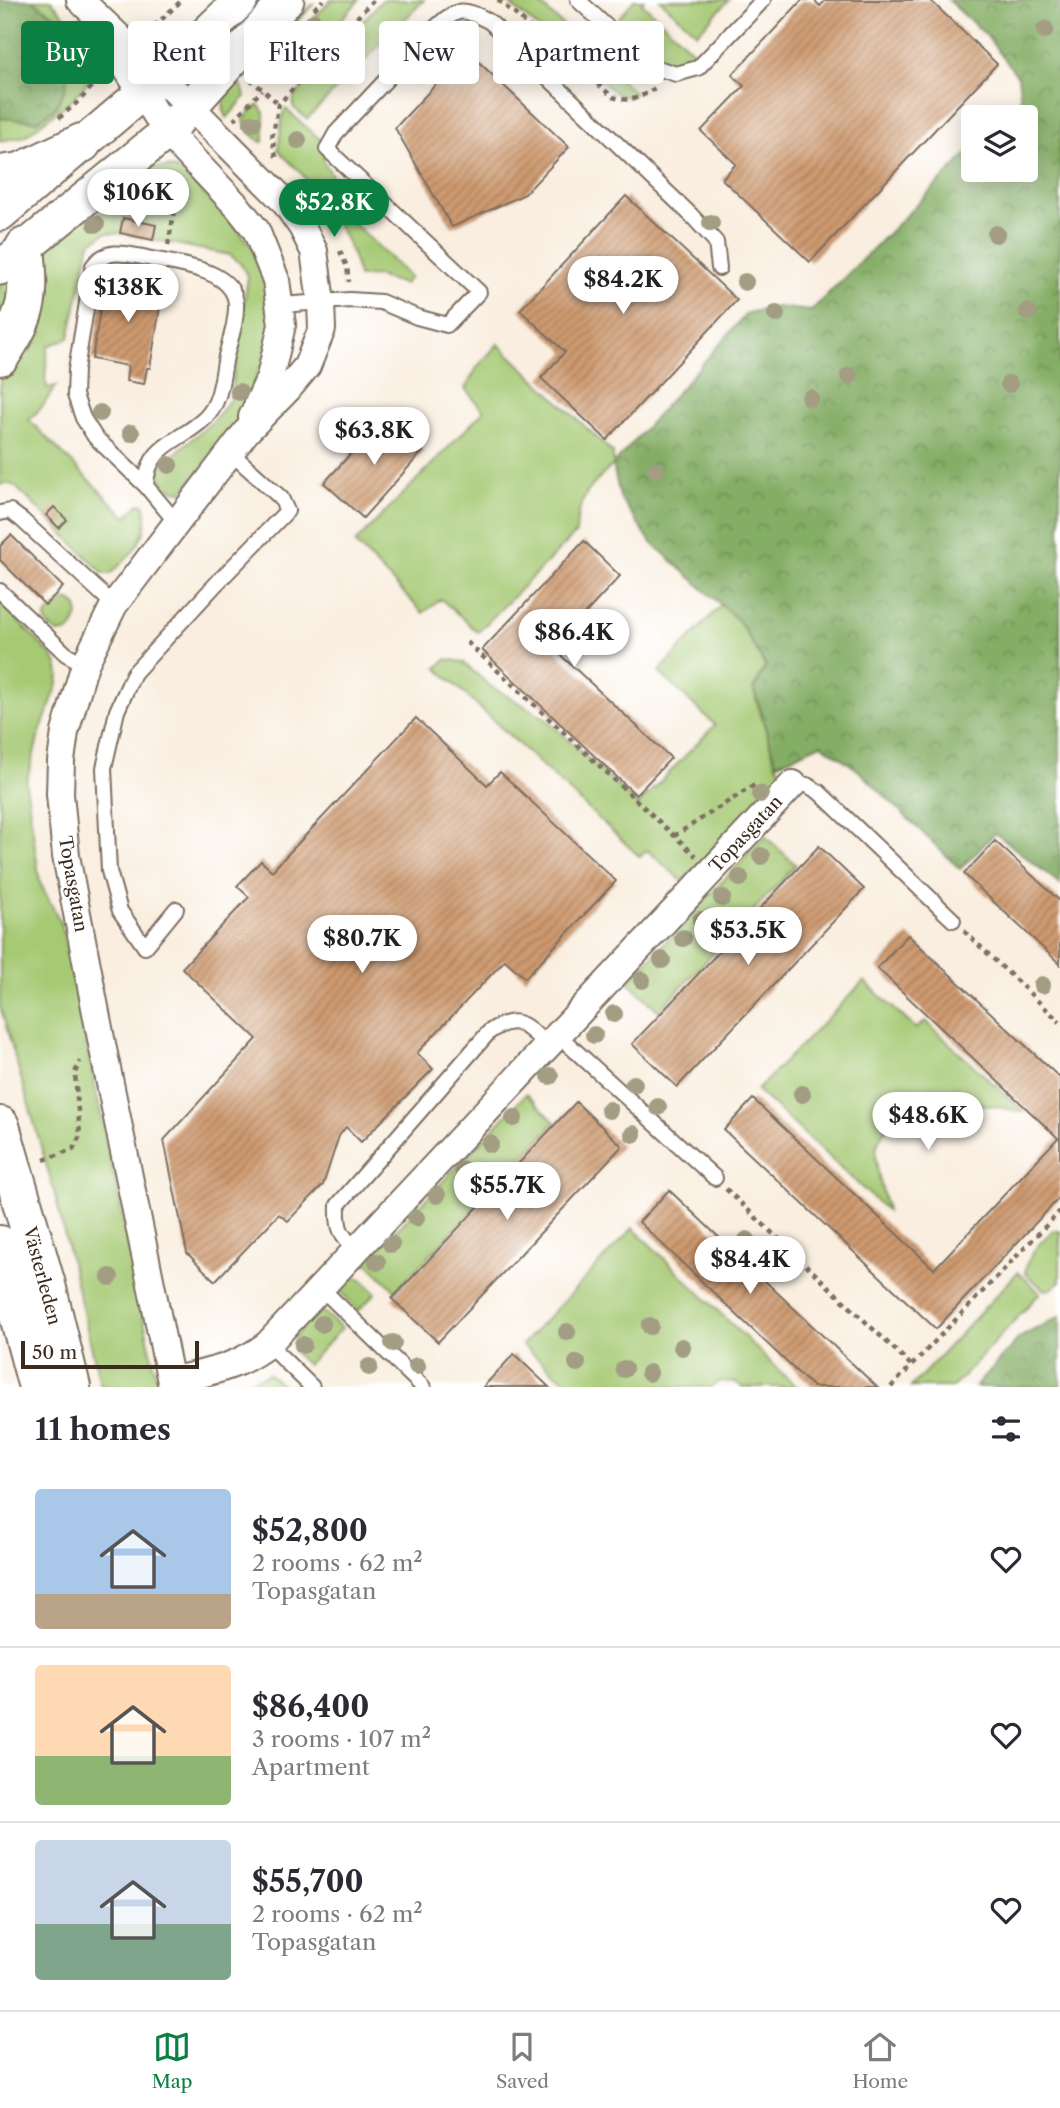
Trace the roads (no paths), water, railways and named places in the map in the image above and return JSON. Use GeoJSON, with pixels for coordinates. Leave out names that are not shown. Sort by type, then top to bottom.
{"type":"FeatureCollection","features":[{"type":"Feature","properties":{"kind":"highway"},"geometry":{"type":"LineString","coordinates":[[0,175],[21,172],[66,134]]}},
{"type":"Feature","properties":{"kind":"highway"},"geometry":{"type":"LineString","coordinates":[[0,356],[16,331],[27,305],[28,285],[13,258]]}},
{"type":"Feature","properties":{"kind":"highway","name":"Västerleden"},"geometry":{"type":"LineString","coordinates":[[0,1126],[46,1285],[71,1387]]}},
{"type":"Feature","properties":{"kind":"highway","name":"Västerleden"},"geometry":{"type":"LineString","coordinates":[[0,1245],[38,1387]]}},
{"type":"Feature","properties":{"kind":"street"},"geometry":{"type":"LineString","coordinates":[[0,214],[66,134],[151,85],[242,0]]}},
{"type":"Feature","properties":{"kind":"street"},"geometry":{"type":"LineString","coordinates":[[13,258],[167,132],[287,0]]}},
{"type":"Feature","properties":{"kind":"street"},"geometry":{"type":"LineString","coordinates":[[86,6],[151,85]]}},
{"type":"Feature","properties":{"kind":"street","name":"Topasgatan"},"geometry":{"type":"LineString","coordinates":[[151,85],[189,107],[284,201],[302,226],[314,251],[322,329],[306,366],[238,442],[114,605],[85,664],[65,732],[60,794],[66,856],[172,1384],[230,1367],[251,1358],[268,1344],[785,793]]}},
{"type":"Feature","properties":{"kind":"street","name":"Topasgatan"},"geometry":{"type":"LineString","coordinates":[[151,85],[167,132],[237,205],[256,230],[276,280],[282,325],[278,347],[270,377],[238,442]]}},
{"type":"Feature","properties":{"kind":"lane"},"geometry":{"type":"LineString","coordinates":[[578,0],[648,65],[676,74],[698,68],[763,0]]}},
{"type":"Feature","properties":{"kind":"lane"},"geometry":{"type":"LineString","coordinates":[[281,305],[350,300],[381,302],[447,326],[479,292],[327,149],[336,133],[435,28],[450,14],[462,10],[491,22],[691,215],[716,242],[719,268]]}},
{"type":"Feature","properties":{"kind":"lane"},"geometry":{"type":"LineString","coordinates":[[146,486],[146,473],[151,461],[161,449],[207,417],[216,402],[236,301],[222,278],[206,271],[125,253],[107,254],[99,258],[93,266],[76,370],[75,395],[83,418],[95,436],[146,486],[176,522]]}},
{"type":"Feature","properties":{"kind":"lane"},"geometry":{"type":"LineString","coordinates":[[176,909],[145,947],[120,911],[109,871],[104,768],[117,711],[134,673],[287,511],[281,498],[238,442]]}},
{"type":"Feature","properties":{"kind":"lane"},"geometry":{"type":"LineString","coordinates":[[0,513],[10,511],[22,520],[114,605]]}},
{"type":"Feature","properties":{"kind":"lane"},"geometry":{"type":"LineString","coordinates":[[0,591],[66,654],[85,664]]}},
{"type":"Feature","properties":{"kind":"lane"},"geometry":{"type":"LineString","coordinates":[[785,793],[807,785],[819,792],[953,920]]}},
{"type":"Feature","properties":{"kind":"lane"},"geometry":{"type":"LineString","coordinates":[[357,1250],[348,1242],[337,1224],[338,1205],[489,1031],[513,1020],[553,1040],[715,1178]]}},
{"type":"Feature","properties":{"kind":"lane"},"geometry":{"type":"LineString","coordinates":[[321,1288],[423,1387]]}},
{"type":"Feature","properties":{"kind":"lane"},"geometry":{"type":"LineString","coordinates":[[268,1344],[313,1387]]}}]}
